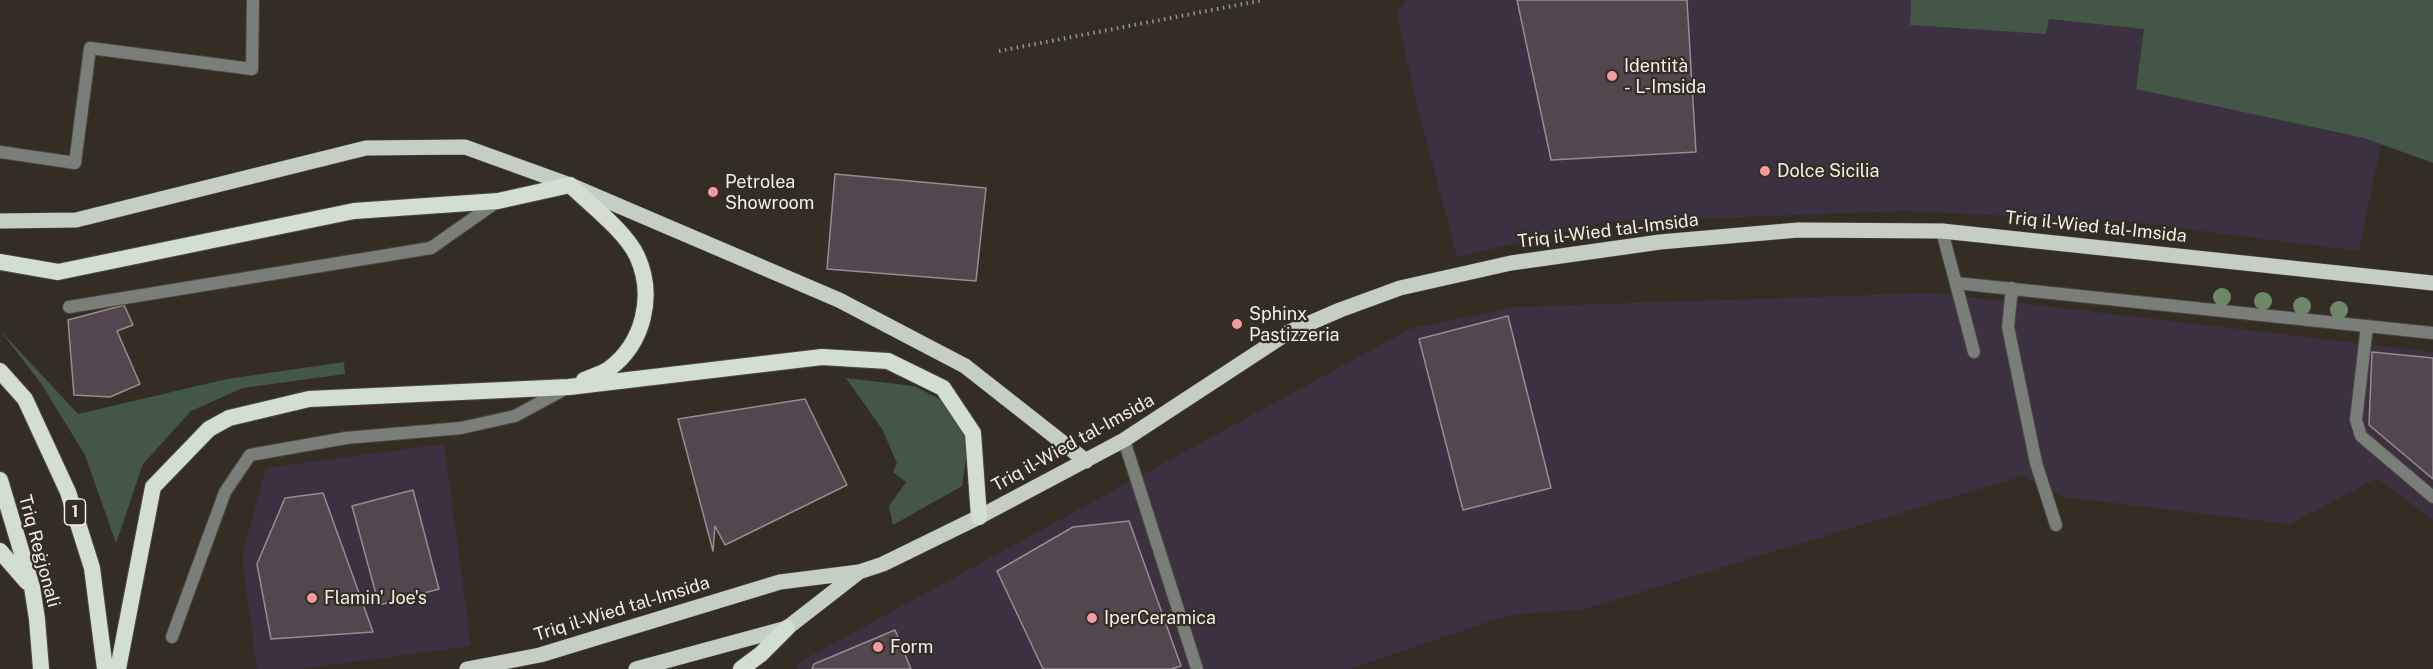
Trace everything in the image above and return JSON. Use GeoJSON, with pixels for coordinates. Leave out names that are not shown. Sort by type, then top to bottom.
{"type":"FeatureCollection","features":[{"type":"Feature","properties":{"kind":"highway"},"geometry":{"type":"LineString","coordinates":[[0,262],[58,272],[354,211],[498,201],[570,185],[610,222],[637,255],[647,285],[645,313],[632,345],[609,369],[569,387]]}},
{"type":"Feature","properties":{"kind":"highway"},"geometry":{"type":"LineString","coordinates":[[118,669],[153,488],[209,429],[229,417],[309,399],[569,387],[822,357],[888,361],[943,388],[973,433],[980,517]]}},
{"type":"Feature","properties":{"kind":"highway","name":"1"},"geometry":{"type":"LineString","coordinates":[[0,371],[26,399],[68,492],[92,568],[105,669]]}},
{"type":"Feature","properties":{"kind":"highway","name":"Triq Reġjonali"},"geometry":{"type":"LineString","coordinates":[[0,480],[32,587],[41,669]]}},
{"type":"Feature","properties":{"kind":"highway"},"geometry":{"type":"LineString","coordinates":[[0,551],[32,587]]}},
{"type":"Feature","properties":{"kind":"highway"},"geometry":{"type":"LineString","coordinates":[[741,669],[761,654],[786,628]]}},
{"type":"Feature","properties":{"kind":"main road"},"geometry":{"type":"LineString","coordinates":[[0,221],[76,220],[366,148],[465,147],[570,185],[839,300],[965,366],[1086,461]]}},
{"type":"Feature","properties":{"kind":"main road","name":"Triq il-Wied tal-Imsida"},"geometry":{"type":"LineString","coordinates":[[467,669],[540,655],[780,582],[859,572],[883,564],[980,517],[1124,440],[1289,332],[1400,288],[1511,263],[1660,242],[1798,230],[1942,231],[2433,283]]}},
{"type":"Feature","properties":{"kind":"main road","name":"Triq il-Wied tal-Imsida"},"geometry":{"type":"LineString","coordinates":[[636,669],[786,628],[859,572]]}},
{"type":"Feature","properties":{"kind":"street"},"geometry":{"type":"LineString","coordinates":[[0,152],[75,163],[90,48],[252,69],[253,0]]}},
{"type":"Feature","properties":{"kind":"street"},"geometry":{"type":"LineString","coordinates":[[69,307],[431,248],[498,201]]}},
{"type":"Feature","properties":{"kind":"street"},"geometry":{"type":"LineString","coordinates":[[1942,231],[1974,352]]}},
{"type":"Feature","properties":{"kind":"street"},"geometry":{"type":"LineString","coordinates":[[1956,283],[2433,333]]}},
{"type":"Feature","properties":{"kind":"street"},"geometry":{"type":"LineString","coordinates":[[2012,288],[2008,327],[2036,464],[2056,525]]}},
{"type":"Feature","properties":{"kind":"street"},"geometry":{"type":"LineString","coordinates":[[2367,326],[2356,420],[2361,436],[2433,496]]}},
{"type":"Feature","properties":{"kind":"street"},"geometry":{"type":"LineString","coordinates":[[172,637],[225,492],[250,455],[346,438],[461,428],[515,416],[569,387]]}},
{"type":"Feature","properties":{"kind":"street"},"geometry":{"type":"LineString","coordinates":[[1124,440],[1197,669]]}},
{"type":"Feature","properties":{"kind":"path"},"geometry":{"type":"LineString","coordinates":[[999,51],[1264,0]]}},
{"type":"Feature","properties":{"kind":"shaded area"},"geometry":{"type":"Polygon","coordinates":[[[1406,0],[1911,0],[1910,25],[2046,33],[2049,19],[2144,29],[2136,88],[2364,138],[2381,144],[2359,251],[2132,222],[1906,211],[1607,222],[1457,257],[1414,93],[1397,12],[1406,0]]]}},
{"type":"Feature","properties":{"kind":"shaded area"},"geometry":{"type":"Polygon","coordinates":[[[1934,293],[2433,352],[2433,520],[2377,478],[2290,524],[2063,497],[2022,476],[1585,609],[1509,615],[1350,669],[797,669],[796,664],[1410,329],[1514,307],[1934,293]]]}},
{"type":"Feature","properties":{"kind":"shaded area"},"geometry":{"type":"Polygon","coordinates":[[[444,444],[471,646],[300,669],[257,669],[242,556],[266,468],[444,444]]]}},
{"type":"Feature","properties":{"kind":"green space"},"geometry":{"type":"Polygon","coordinates":[[[1911,0],[2433,0],[2433,163],[2364,138],[2136,89],[2144,29],[2049,19],[2046,34],[1910,25],[1911,0]]]}},
{"type":"Feature","properties":{"kind":"green space"},"geometry":{"type":"Polygon","coordinates":[[[0,330],[78,414],[227,379],[344,362],[345,374],[243,388],[191,411],[143,464],[116,543],[85,455],[42,385],[0,330]]]}},
{"type":"Feature","properties":{"kind":"green space"},"geometry":{"type":"Polygon","coordinates":[[[846,378],[914,386],[949,404],[968,445],[962,486],[893,525],[889,506],[906,482],[893,472],[897,463],[882,429],[846,378]]]}},
{"type":"Feature","properties":{"kind":"building","name":"Identità - L-Imsida"},"geometry":{"type":"Polygon","coordinates":[[[1517,0],[1687,0],[1696,152],[1551,160],[1517,0]]]}},
{"type":"Feature","properties":{"kind":"building"},"geometry":{"type":"Polygon","coordinates":[[[835,174],[986,188],[976,281],[827,269],[835,174]]]}},
{"type":"Feature","properties":{"kind":"building"},"geometry":{"type":"Polygon","coordinates":[[[124,305],[133,325],[117,331],[140,384],[110,397],[74,395],[68,320],[124,305]]]}},
{"type":"Feature","properties":{"kind":"building"},"geometry":{"type":"Polygon","coordinates":[[[1508,316],[1551,488],[1463,510],[1419,339],[1508,316]]]}},
{"type":"Feature","properties":{"kind":"building"},"geometry":{"type":"Polygon","coordinates":[[[2372,352],[2433,358],[2433,479],[2369,425],[2372,352]]]}},
{"type":"Feature","properties":{"kind":"building"},"geometry":{"type":"Polygon","coordinates":[[[805,399],[847,485],[725,545],[715,526],[713,551],[678,419],[805,399]]]}},
{"type":"Feature","properties":{"kind":"building"},"geometry":{"type":"Polygon","coordinates":[[[413,490],[439,589],[379,605],[352,506],[413,490]]]}},
{"type":"Feature","properties":{"kind":"building","name":"Flamin' Joe's"},"geometry":{"type":"Polygon","coordinates":[[[323,493],[373,632],[271,639],[257,564],[285,498],[323,493]]]}},
{"type":"Feature","properties":{"kind":"building","name":"IperCeramica"},"geometry":{"type":"Polygon","coordinates":[[[1129,521],[1181,666],[1171,669],[1043,669],[997,571],[1073,527],[1129,521]]]}},
{"type":"Feature","properties":{"kind":"building","name":"Form"},"geometry":{"type":"Polygon","coordinates":[[[895,630],[911,669],[812,669],[814,664],[895,630]]]}},
{"type":"Feature","properties":{"kind":"place","name":"Identità - L-Imsida"},"geometry":{"type":"Point","coordinates":[1612,76]}},
{"type":"Feature","properties":{"kind":"place","name":"Dolce Sicilia"},"geometry":{"type":"Point","coordinates":[1765,171]}},
{"type":"Feature","properties":{"kind":"place","name":"Petrolea Showroom"},"geometry":{"type":"Point","coordinates":[713,192]}},
{"type":"Feature","properties":{"kind":"place","name":"Sphinx Pastizzeria"},"geometry":{"type":"Point","coordinates":[1237,324]}},
{"type":"Feature","properties":{"kind":"place","name":"Flamin' Joe's"},"geometry":{"type":"Point","coordinates":[312,598]}},
{"type":"Feature","properties":{"kind":"place","name":"IperCeramica"},"geometry":{"type":"Point","coordinates":[1092,618]}},
{"type":"Feature","properties":{"kind":"place","name":"Form"},"geometry":{"type":"Point","coordinates":[878,647]}}]}
